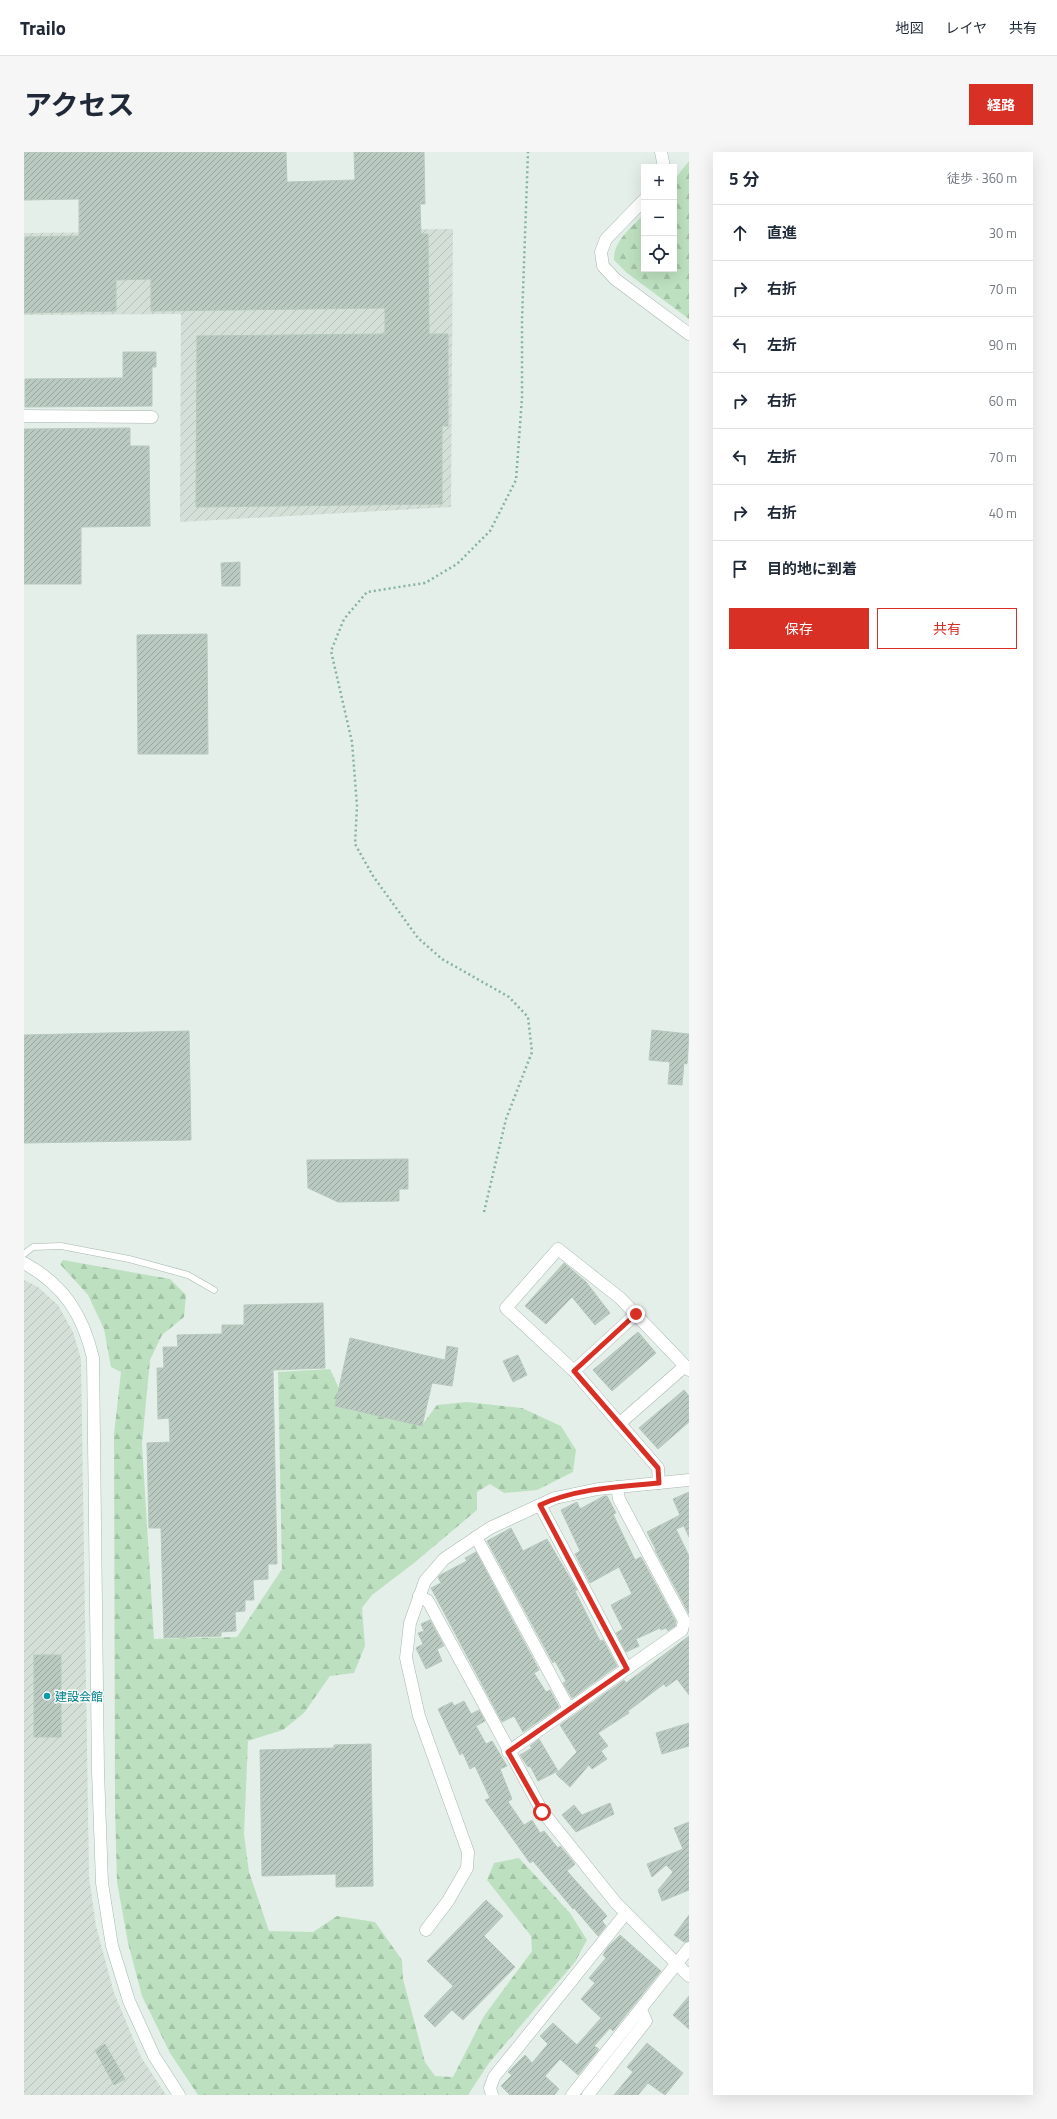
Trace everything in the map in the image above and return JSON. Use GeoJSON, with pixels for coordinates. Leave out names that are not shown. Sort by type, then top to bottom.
{"type":"FeatureCollection","features":[{"type":"Feature","properties":{"kind":"street"},"geometry":{"type":"LineString","coordinates":[[661,152],[663,164]]}},
{"type":"Feature","properties":{"kind":"street"},"geometry":{"type":"LineString","coordinates":[[641,203],[606,239],[601,252],[603,266],[615,279],[689,334]]}},
{"type":"Feature","properties":{"kind":"street"},"geometry":{"type":"LineString","coordinates":[[24,416],[152,417]]}},
{"type":"Feature","properties":{"kind":"street"},"geometry":{"type":"LineString","coordinates":[[619,1424],[687,1368],[620,1298],[558,1249],[506,1308],[574,1371],[619,1424],[658,1468],[659,1483]]}},
{"type":"Feature","properties":{"kind":"street"},"geometry":{"type":"LineString","coordinates":[[24,1264],[42,1273],[68,1299],[87,1332],[93,1358],[98,1771],[102,1883],[112,1946],[129,2001],[154,2056],[179,2095]]}},
{"type":"Feature","properties":{"kind":"street"},"geometry":{"type":"LineString","coordinates":[[574,1371],[636,1314]]}},
{"type":"Feature","properties":{"kind":"street"},"geometry":{"type":"LineString","coordinates":[[426,1930],[448,1901],[467,1868],[468,1852],[419,1716],[406,1658],[410,1623],[425,1581],[444,1559],[490,1528],[555,1498],[616,1487],[689,1480]]}},
{"type":"Feature","properties":{"kind":"street"},"geometry":{"type":"LineString","coordinates":[[508,1752],[682,1630],[684,1622],[619,1499],[616,1487]]}},
{"type":"Feature","properties":{"kind":"street"},"geometry":{"type":"LineString","coordinates":[[540,1505],[627,1669]]}},
{"type":"Feature","properties":{"kind":"street"},"geometry":{"type":"LineString","coordinates":[[476,1537],[569,1709]]}},
{"type":"Feature","properties":{"kind":"street"},"geometry":{"type":"LineString","coordinates":[[419,1596],[428,1601],[508,1752],[542,1812],[626,1913],[689,1976]]}},
{"type":"Feature","properties":{"kind":"street"},"geometry":{"type":"LineString","coordinates":[[492,2095],[490,2088],[494,2077],[626,1913]]}},
{"type":"Feature","properties":{"kind":"street"},"geometry":{"type":"LineString","coordinates":[[572,2095],[689,1948]]}},
{"type":"Feature","properties":{"kind":"street"},"geometry":{"type":"LineString","coordinates":[[588,2095],[646,2021],[641,2010]]}},
{"type":"Feature","properties":{"kind":"lane"},"geometry":{"type":"LineString","coordinates":[[24,1254],[33,1247],[61,1246],[129,1259],[188,1275],[214,1290]]}},
{"type":"Feature","properties":{"kind":"path"},"geometry":{"type":"LineString","coordinates":[[484,1212],[506,1119],[532,1052],[528,1017],[509,997],[442,959],[418,938],[373,876],[354,844],[357,806],[352,742],[331,651],[344,619],[367,592],[425,583],[456,564],[490,531],[516,480],[522,398],[522,319],[528,152]]}},
{"type":"Feature","properties":{"kind":"shaded area"},"geometry":{"type":"Polygon","coordinates":[[[453,229],[451,507],[180,522],[181,314],[24,315],[24,233],[453,229]]]}},
{"type":"Feature","properties":{"kind":"shaded area"},"geometry":{"type":"Polygon","coordinates":[[[24,1280],[38,1287],[58,1305],[73,1332],[81,1359],[89,1877],[96,1926],[114,1993],[141,2057],[166,2095],[24,2095],[24,1280]]]}},
{"type":"Feature","properties":{"kind":"green space"},"geometry":{"type":"Polygon","coordinates":[[[689,161],[689,319],[627,273],[614,260],[620,241],[641,217],[641,272],[677,272],[677,176],[689,161]]]}},
{"type":"Feature","properties":{"kind":"green space"},"geometry":{"type":"Polygon","coordinates":[[[63,1260],[170,1279],[186,1295],[184,1317],[162,1335],[150,1360],[142,1444],[154,1639],[237,1637],[282,1569],[278,1372],[330,1369],[349,1410],[422,1425],[437,1405],[467,1402],[522,1408],[561,1426],[576,1450],[573,1472],[537,1490],[504,1493],[490,1484],[477,1492],[477,1510],[414,1563],[372,1595],[362,1608],[365,1646],[354,1673],[330,1676],[304,1713],[283,1730],[248,1741],[244,1834],[249,1872],[269,1931],[313,1932],[337,1916],[375,1922],[402,1960],[403,1979],[425,2062],[435,2076],[453,2077],[484,2016],[532,1951],[531,1936],[487,1880],[494,1863],[519,1858],[570,1913],[587,1940],[575,1962],[489,2063],[468,2095],[198,2095],[170,2053],[142,1996],[128,1943],[117,1882],[115,1811],[114,1434],[121,1372],[111,1367],[104,1329],[88,1295],[60,1264],[63,1260]]]}},
{"type":"Feature","properties":{"kind":"building"},"geometry":{"type":"Polygon","coordinates":[[[24,152],[286,152],[287,182],[355,180],[354,152],[424,152],[425,204],[420,204],[421,234],[428,234],[429,334],[448,334],[448,426],[442,426],[442,504],[196,507],[197,336],[385,334],[385,308],[151,311],[151,279],[116,280],[116,311],[24,313],[25,237],[79,236],[79,199],[24,200],[24,152]]]}},
{"type":"Feature","properties":{"kind":"building"},"geometry":{"type":"Polygon","coordinates":[[[123,352],[156,352],[156,367],[152,367],[152,406],[25,407],[25,379],[123,378],[123,352]]]}},
{"type":"Feature","properties":{"kind":"building"},"geometry":{"type":"Polygon","coordinates":[[[130,428],[130,446],[149,446],[150,526],[81,527],[81,584],[24,584],[24,429],[130,428]]]}},
{"type":"Feature","properties":{"kind":"building"},"geometry":{"type":"Polygon","coordinates":[[[240,562],[240,586],[222,586],[221,563],[240,562]]]}},
{"type":"Feature","properties":{"kind":"building"},"geometry":{"type":"Polygon","coordinates":[[[207,634],[208,754],[138,754],[137,635],[207,634]]]}},
{"type":"Feature","properties":{"kind":"building"},"geometry":{"type":"Polygon","coordinates":[[[652,1030],[689,1034],[687,1064],[684,1063],[682,1085],[668,1084],[670,1062],[649,1060],[652,1030]]]}},
{"type":"Feature","properties":{"kind":"building"},"geometry":{"type":"Polygon","coordinates":[[[189,1031],[191,1140],[24,1143],[24,1035],[189,1031]]]}},
{"type":"Feature","properties":{"kind":"building"},"geometry":{"type":"Polygon","coordinates":[[[408,1159],[408,1189],[399,1189],[399,1201],[338,1202],[308,1188],[307,1160],[408,1159]]]}},
{"type":"Feature","properties":{"kind":"building"},"geometry":{"type":"Polygon","coordinates":[[[564,1263],[586,1282],[610,1313],[595,1325],[572,1297],[546,1324],[525,1306],[564,1263]]]}},
{"type":"Feature","properties":{"kind":"building"},"geometry":{"type":"Polygon","coordinates":[[[323,1303],[325,1368],[273,1370],[277,1564],[268,1564],[268,1579],[253,1580],[254,1600],[245,1600],[245,1611],[235,1612],[236,1631],[221,1632],[221,1636],[164,1638],[161,1528],[149,1528],[147,1443],[170,1442],[169,1418],[158,1419],[157,1368],[164,1368],[163,1347],[178,1347],[177,1335],[222,1334],[222,1325],[244,1325],[244,1305],[323,1303]]]}},
{"type":"Feature","properties":{"kind":"building"},"geometry":{"type":"Polygon","coordinates":[[[638,1332],[656,1353],[612,1391],[593,1370],[638,1332]]]}},
{"type":"Feature","properties":{"kind":"building"},"geometry":{"type":"Polygon","coordinates":[[[350,1338],[445,1360],[447,1346],[458,1348],[452,1386],[432,1383],[422,1426],[335,1406],[350,1338]]]}},
{"type":"Feature","properties":{"kind":"building"},"geometry":{"type":"Polygon","coordinates":[[[518,1355],[527,1375],[513,1382],[503,1361],[518,1355]]]}},
{"type":"Feature","properties":{"kind":"building"},"geometry":{"type":"Polygon","coordinates":[[[684,1390],[689,1396],[689,1422],[658,1449],[639,1428],[684,1390]]]}},
{"type":"Feature","properties":{"kind":"building"},"geometry":{"type":"Polygon","coordinates":[[[689,1492],[689,1537],[684,1526],[676,1529],[689,1556],[689,1614],[647,1532],[680,1515],[673,1499],[689,1492]]]}},
{"type":"Feature","properties":{"kind":"building"},"geometry":{"type":"Polygon","coordinates":[[[604,1496],[607,1496],[616,1513],[613,1514],[635,1560],[641,1557],[676,1622],[675,1626],[668,1631],[666,1628],[661,1630],[660,1628],[636,1639],[639,1646],[626,1652],[616,1633],[623,1629],[611,1605],[632,1594],[619,1567],[590,1583],[575,1554],[580,1551],[561,1510],[577,1502],[580,1509],[604,1496]]]}},
{"type":"Feature","properties":{"kind":"building"},"geometry":{"type":"Polygon","coordinates":[[[511,1528],[523,1551],[547,1539],[577,1590],[575,1591],[600,1641],[603,1640],[617,1666],[572,1698],[563,1683],[566,1681],[555,1661],[553,1663],[487,1541],[511,1528]]]}},
{"type":"Feature","properties":{"kind":"building"},"geometry":{"type":"Polygon","coordinates":[[[476,1552],[539,1670],[534,1673],[546,1692],[550,1690],[559,1707],[523,1732],[514,1716],[502,1722],[431,1588],[441,1583],[438,1577],[440,1575],[467,1561],[465,1558],[476,1552]]]}},
{"type":"Feature","properties":{"kind":"building"},"geometry":{"type":"Polygon","coordinates":[[[430,1620],[444,1646],[437,1649],[442,1661],[426,1669],[416,1648],[423,1644],[418,1633],[424,1631],[421,1624],[430,1620]]]}},
{"type":"Feature","properties":{"kind":"building"},"geometry":{"type":"Polygon","coordinates":[[[689,1636],[689,1695],[677,1679],[666,1687],[664,1684],[628,1711],[629,1713],[598,1733],[608,1746],[601,1751],[607,1759],[592,1769],[589,1765],[570,1787],[556,1774],[577,1752],[560,1725],[624,1680],[626,1683],[689,1636]]]}},
{"type":"Feature","properties":{"kind":"building","name":"建設会館"},"geometry":{"type":"Polygon","coordinates":[[[34,1655],[61,1655],[61,1737],[34,1737],[34,1655]]]}},
{"type":"Feature","properties":{"kind":"building"},"geometry":{"type":"Polygon","coordinates":[[[464,1701],[471,1714],[479,1710],[485,1721],[476,1726],[486,1744],[492,1741],[507,1766],[500,1769],[512,1799],[508,1802],[524,1825],[532,1820],[540,1833],[544,1831],[558,1848],[560,1846],[575,1864],[567,1871],[607,1916],[602,1921],[606,1926],[598,1936],[574,1908],[573,1909],[533,1861],[530,1863],[485,1800],[490,1798],[475,1766],[470,1769],[463,1753],[460,1755],[438,1709],[452,1702],[454,1706],[464,1701]]]}},
{"type":"Feature","properties":{"kind":"building"},"geometry":{"type":"Polygon","coordinates":[[[689,1723],[689,1746],[662,1754],[656,1733],[689,1723]]]}},
{"type":"Feature","properties":{"kind":"building"},"geometry":{"type":"Polygon","coordinates":[[[539,1739],[558,1771],[538,1781],[530,1766],[528,1767],[520,1755],[532,1748],[530,1746],[539,1739]]]}},
{"type":"Feature","properties":{"kind":"building"},"geometry":{"type":"Polygon","coordinates":[[[371,1744],[373,1886],[336,1887],[336,1874],[262,1876],[260,1750],[334,1748],[334,1745],[371,1744]]]}},
{"type":"Feature","properties":{"kind":"building"},"geometry":{"type":"Polygon","coordinates":[[[610,1803],[614,1814],[576,1832],[562,1815],[574,1805],[582,1815],[610,1803]]]}},
{"type":"Feature","properties":{"kind":"building"},"geometry":{"type":"Polygon","coordinates":[[[689,1822],[689,1890],[662,1901],[658,1890],[673,1872],[666,1865],[652,1877],[647,1864],[683,1849],[674,1828],[689,1822]]]}},
{"type":"Feature","properties":{"kind":"building"},"geometry":{"type":"Polygon","coordinates":[[[486,1900],[503,1916],[484,1936],[515,1967],[463,2020],[452,2010],[435,2027],[424,2016],[453,1986],[427,1961],[486,1900]]]}},
{"type":"Feature","properties":{"kind":"building"},"geometry":{"type":"Polygon","coordinates":[[[689,1915],[689,1941],[684,1942],[674,1935],[689,1915]]]}},
{"type":"Feature","properties":{"kind":"building"},"geometry":{"type":"Polygon","coordinates":[[[620,1935],[661,1971],[613,2031],[610,2028],[594,2046],[599,2049],[578,2075],[560,2059],[545,2076],[559,2089],[554,2095],[510,2095],[501,2086],[512,2075],[508,2072],[525,2055],[532,2063],[548,2044],[540,2036],[553,2023],[577,2045],[601,2018],[581,1999],[595,1983],[589,1978],[606,1958],[603,1955],[608,1947],[620,1935]]]}},
{"type":"Feature","properties":{"kind":"building"},"geometry":{"type":"Polygon","coordinates":[[[689,1996],[689,2029],[673,2015],[689,1996]]]}},
{"type":"Feature","properties":{"kind":"building"},"geometry":{"type":"Polygon","coordinates":[[[647,2043],[683,2073],[665,2095],[648,2083],[638,2095],[614,2095],[633,2072],[627,2067],[647,2043]]]}},
{"type":"Feature","properties":{"kind":"building"},"geometry":{"type":"Polygon","coordinates":[[[105,2044],[125,2079],[114,2085],[95,2050],[105,2044]]]}},
{"type":"Feature","properties":{"kind":"place","name":"建設会館"},"geometry":{"type":"Point","coordinates":[47,1696]}},
{"type":"Feature","properties":{"kind":"route"},"geometry":{"type":"LineString","coordinates":[[542,1812],[508,1752],[627,1669],[540,1505],[555,1498],[598,1489],[659,1483],[658,1468],[574,1371],[636,1314]]}}]}
